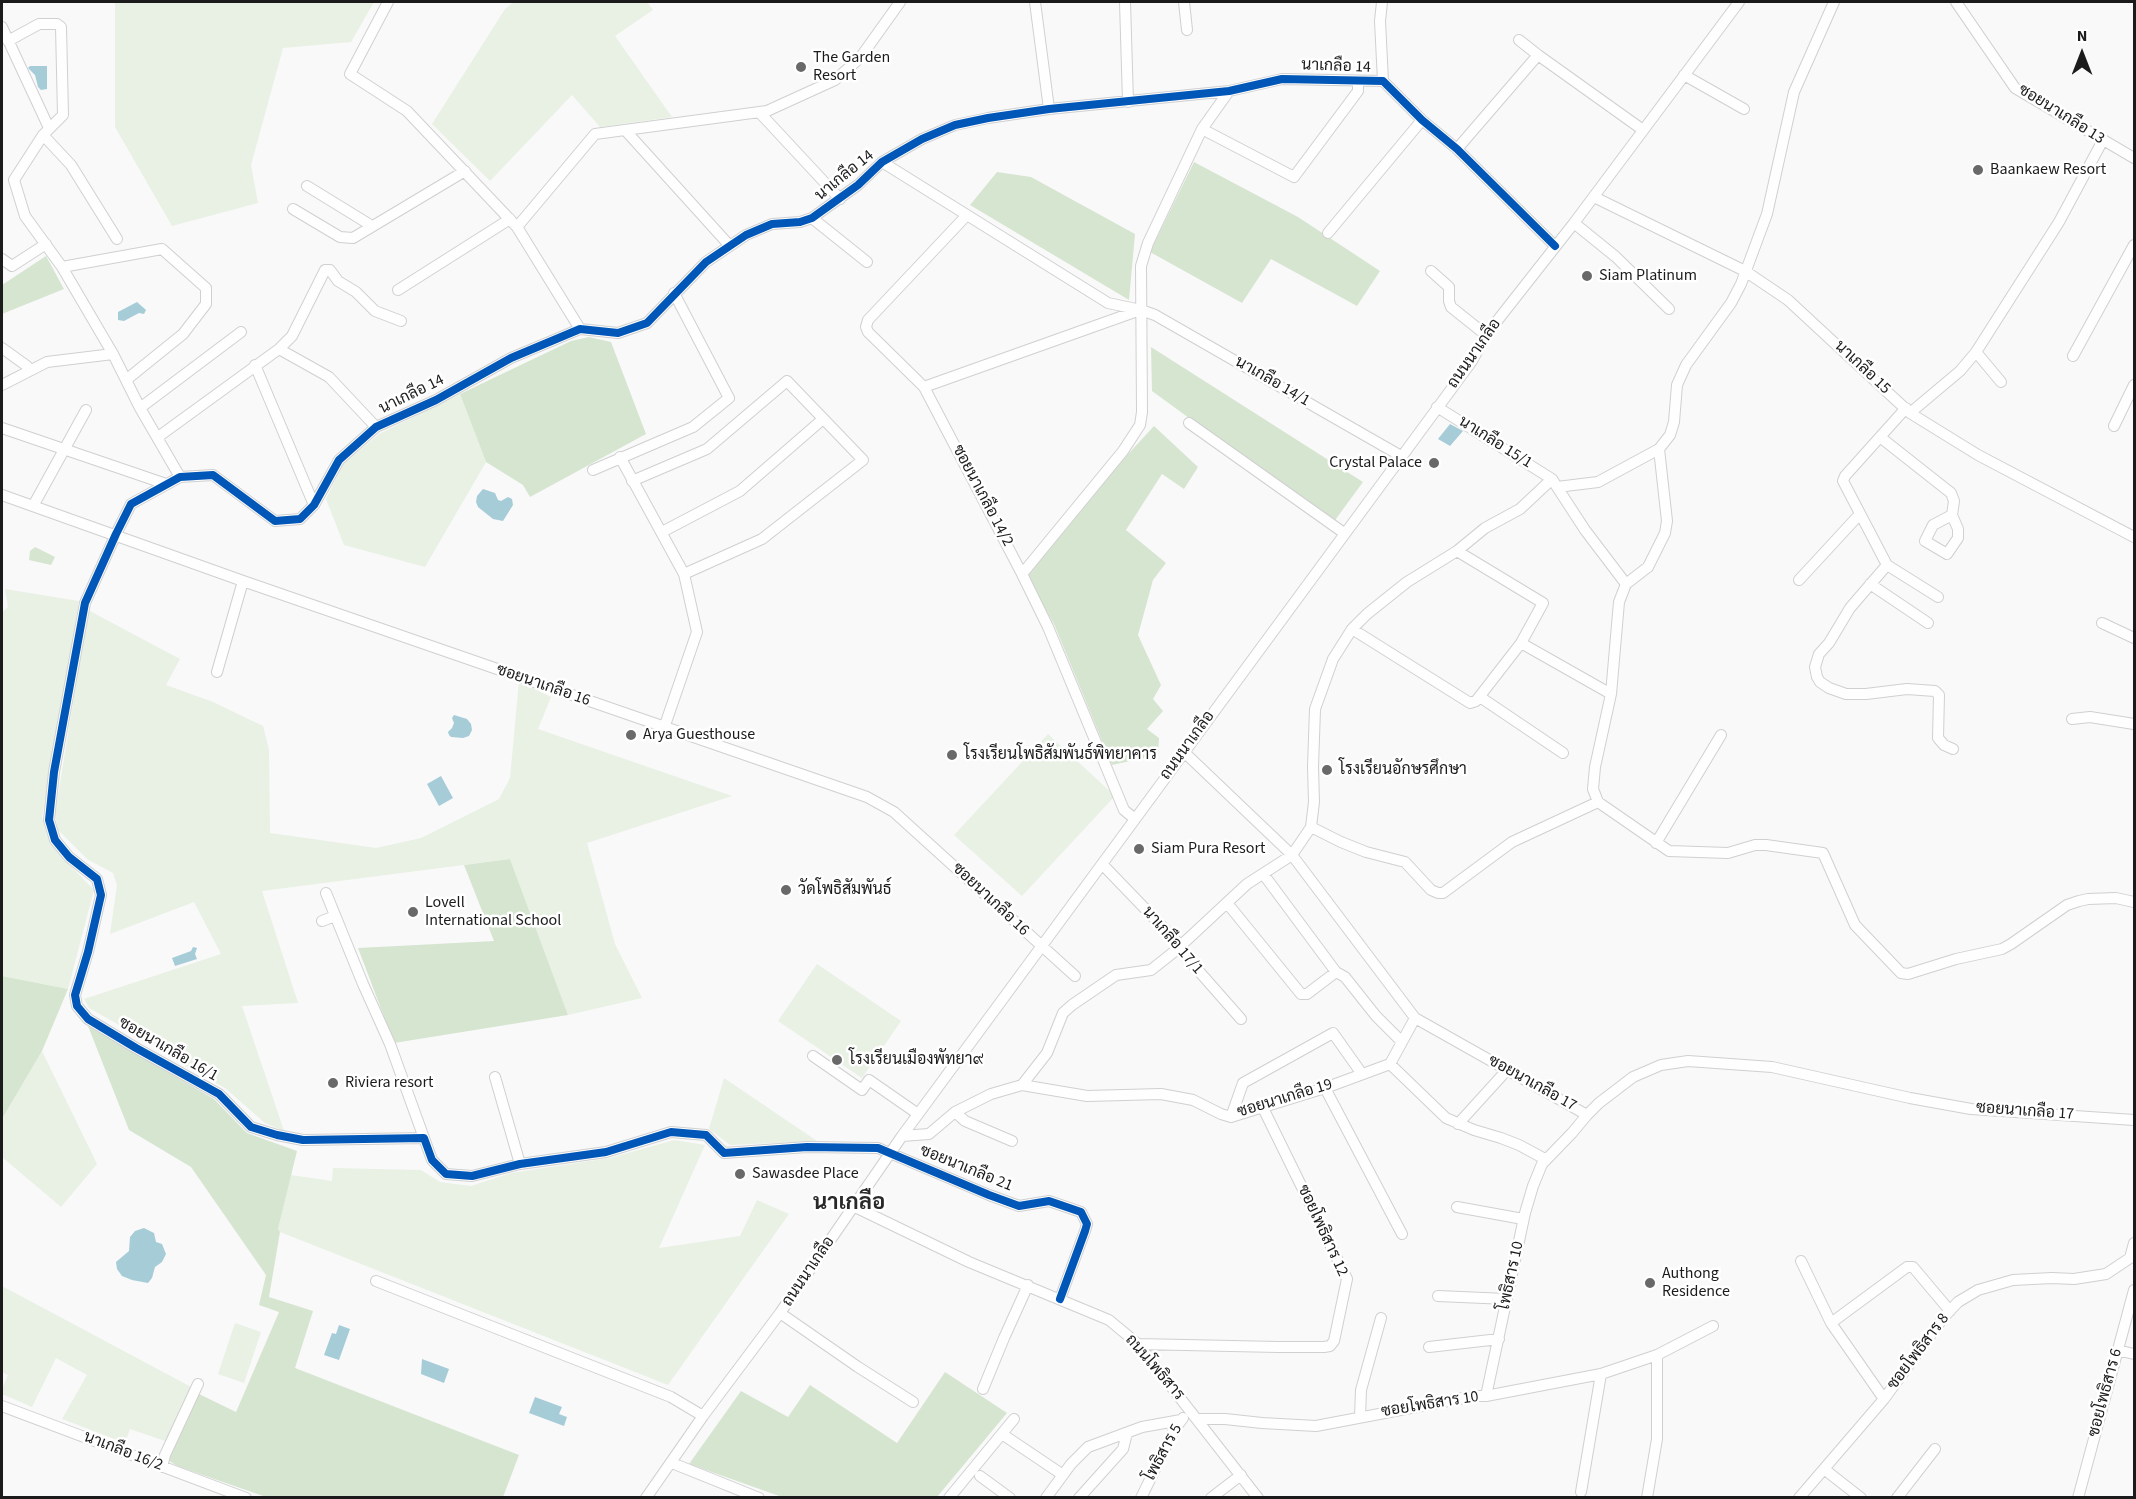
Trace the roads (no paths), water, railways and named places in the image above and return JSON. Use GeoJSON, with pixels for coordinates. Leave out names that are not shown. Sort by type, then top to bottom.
{"type":"FeatureCollection","features":[{"type":"Feature","properties":{"kind":"street"},"geometry":{"type":"LineString","coordinates":[[388,2],[350,74],[406,111],[514,223],[580,329]]}},
{"type":"Feature","properties":{"kind":"street"},"geometry":{"type":"LineString","coordinates":[[398,290],[514,223],[595,134],[767,111],[835,80],[860,58],[900,2]]}},
{"type":"Feature","properties":{"kind":"street"},"geometry":{"type":"LineString","coordinates":[[1035,2],[1049,109]]}},
{"type":"Feature","properties":{"kind":"street"},"geometry":{"type":"LineString","coordinates":[[1125,2],[1128,102]]}},
{"type":"Feature","properties":{"kind":"street"},"geometry":{"type":"LineString","coordinates":[[1184,2],[1187,30]]}},
{"type":"Feature","properties":{"kind":"street"},"geometry":{"type":"LineString","coordinates":[[1382,2],[1380,21],[1383,81]]}},
{"type":"Feature","properties":{"kind":"street","name":"ถนนนาเกลือ"},"geometry":{"type":"LineString","coordinates":[[646,1497],[780,1313],[890,1152],[1472,361],[1486,335],[1594,197],[1739,2]]}},
{"type":"Feature","properties":{"kind":"street"},"geometry":{"type":"LineString","coordinates":[[1022,1085],[1047,1053],[1063,1013],[1072,1005],[1116,975],[1150,970],[1247,884],[1292,855],[1311,827],[1314,802],[1315,709],[1333,659],[1341,643],[1352,629],[1407,582],[1457,551],[1485,528],[1520,509],[1555,483],[1598,482],[1659,449],[1670,435],[1674,422],[1677,385],[1686,365],[1731,303],[1741,284],[1767,214],[1794,92],[1834,2]]}},
{"type":"Feature","properties":{"kind":"street","name":"ซอยนาเกลือ 13"},"geometry":{"type":"LineString","coordinates":[[1958,2],[2015,88],[2134,158]]}},
{"type":"Feature","properties":{"kind":"street"},"geometry":{"type":"LineString","coordinates":[[8,41],[39,24],[57,24],[61,27],[64,112],[46,131],[14,180],[25,216],[62,267],[113,354],[140,408],[180,477]]}},
{"type":"Feature","properties":{"kind":"street"},"geometry":{"type":"LineString","coordinates":[[2,27],[46,131],[71,165],[117,239]]}},
{"type":"Feature","properties":{"kind":"street"},"geometry":{"type":"LineString","coordinates":[[1519,40],[1643,130]]}},
{"type":"Feature","properties":{"kind":"street"},"geometry":{"type":"LineString","coordinates":[[1457,149],[1538,55]]}},
{"type":"Feature","properties":{"kind":"street"},"geometry":{"type":"LineString","coordinates":[[1684,75],[1744,109]]}},
{"type":"Feature","properties":{"kind":"street","name":"นาเกลือ 14"},"geometry":{"type":"LineString","coordinates":[[116,534],[131,504],[180,477],[213,475],[275,521],[300,519],[314,505],[339,460],[376,428],[436,400],[511,358],[580,329],[618,333],[647,323],[705,262],[746,235],[772,224],[800,222],[812,218],[858,185],[882,162],[922,139],[955,125],[988,118],[1049,109],[1229,91],[1282,79],[1383,81],[1422,120],[1457,149],[1555,246]]}},
{"type":"Feature","properties":{"kind":"street"},"geometry":{"type":"LineString","coordinates":[[1202,129],[1294,177],[1358,91],[1358,82]]}},
{"type":"Feature","properties":{"kind":"street"},"geometry":{"type":"LineString","coordinates":[[1023,574],[1123,451],[1140,425],[1142,412],[1141,266],[1148,243],[1202,129],[1229,91]]}},
{"type":"Feature","properties":{"kind":"street"},"geometry":{"type":"LineString","coordinates":[[759,112],[840,199]]}},
{"type":"Feature","properties":{"kind":"street"},"geometry":{"type":"LineString","coordinates":[[1328,233],[1422,120]]}},
{"type":"Feature","properties":{"kind":"street"},"geometry":{"type":"LineString","coordinates":[[625,130],[730,246]]}},
{"type":"Feature","properties":{"kind":"street"},"geometry":{"type":"LineString","coordinates":[[1938,597],[1887,565],[1843,482],[1845,476],[1908,410],[1960,371],[1976,352],[2060,222],[2103,140]]}},
{"type":"Feature","properties":{"kind":"street","name":"นาเกลือ 14/1"},"geometry":{"type":"LineString","coordinates":[[882,162],[1108,303],[1155,315],[1401,456]]}},
{"type":"Feature","properties":{"kind":"street"},"geometry":{"type":"LineString","coordinates":[[293,209],[346,239],[353,238],[465,171]]}},
{"type":"Feature","properties":{"kind":"street"},"geometry":{"type":"LineString","coordinates":[[306,186],[372,226]]}},
{"type":"Feature","properties":{"kind":"street","name":"นาเกลือ 15"},"geometry":{"type":"LineString","coordinates":[[1594,197],[1745,271],[1788,300],[1908,410],[1978,455],[2134,537]]}},
{"type":"Feature","properties":{"kind":"street","name":"ซอยนาเกลือ 14/2"},"geometry":{"type":"LineString","coordinates":[[967,215],[866,324],[868,332],[924,387],[1023,574],[1048,627],[1124,810],[1135,819]]}},
{"type":"Feature","properties":{"kind":"street"},"geometry":{"type":"LineString","coordinates":[[812,218],[867,262]]}},
{"type":"Feature","properties":{"kind":"street"},"geometry":{"type":"LineString","coordinates":[[1574,223],[1617,257],[1669,309]]}},
{"type":"Feature","properties":{"kind":"street"},"geometry":{"type":"LineString","coordinates":[[2,259],[12,266],[46,244]]}},
{"type":"Feature","properties":{"kind":"street"},"geometry":{"type":"LineString","coordinates":[[2073,356],[2134,245]]}},
{"type":"Feature","properties":{"kind":"street"},"geometry":{"type":"LineString","coordinates":[[62,267],[162,249],[206,288],[206,304],[183,334],[126,380]]}},
{"type":"Feature","properties":{"kind":"street"},"geometry":{"type":"LineString","coordinates":[[158,437],[279,349],[298,328],[323,272],[327,270],[330,270],[338,281],[356,292],[375,311],[401,321]]}},
{"type":"Feature","properties":{"kind":"street"},"geometry":{"type":"LineString","coordinates":[[1431,271],[1449,287],[1452,307],[1486,335]]}},
{"type":"Feature","properties":{"kind":"street"},"geometry":{"type":"LineString","coordinates":[[593,470],[693,426],[729,398],[674,293]]}},
{"type":"Feature","properties":{"kind":"street"},"geometry":{"type":"LineString","coordinates":[[924,387],[1141,310]]}},
{"type":"Feature","properties":{"kind":"street"},"geometry":{"type":"LineString","coordinates":[[140,408],[241,332]]}},
{"type":"Feature","properties":{"kind":"street"},"geometry":{"type":"LineString","coordinates":[[2,348],[27,366],[29,370]]}},
{"type":"Feature","properties":{"kind":"street"},"geometry":{"type":"LineString","coordinates":[[279,349],[329,377],[376,428]]}},
{"type":"Feature","properties":{"kind":"street"},"geometry":{"type":"LineString","coordinates":[[1976,352],[2001,382]]}},
{"type":"Feature","properties":{"kind":"street"},"geometry":{"type":"LineString","coordinates":[[2,385],[46,362],[113,354]]}},
{"type":"Feature","properties":{"kind":"street"},"geometry":{"type":"LineString","coordinates":[[255,365],[314,505]]}},
{"type":"Feature","properties":{"kind":"street"},"geometry":{"type":"LineString","coordinates":[[633,481],[707,449],[787,381],[863,460],[762,539],[684,574]]}},
{"type":"Feature","properties":{"kind":"street"},"geometry":{"type":"LineString","coordinates":[[2114,426],[2134,385]]}},
{"type":"Feature","properties":{"kind":"street","name":"นาเกลือ 15/1"},"geometry":{"type":"LineString","coordinates":[[1437,407],[1555,483]]}},
{"type":"Feature","properties":{"kind":"street"},"geometry":{"type":"LineString","coordinates":[[33,506],[86,410]]}},
{"type":"Feature","properties":{"kind":"street"},"geometry":{"type":"LineString","coordinates":[[662,532],[740,491],[823,419]]}},
{"type":"Feature","properties":{"kind":"street"},"geometry":{"type":"LineString","coordinates":[[1189,423],[1344,533]]}},
{"type":"Feature","properties":{"kind":"street"},"geometry":{"type":"LineString","coordinates":[[2,428],[166,484]]}},
{"type":"Feature","properties":{"kind":"street"},"geometry":{"type":"LineString","coordinates":[[1880,437],[1952,493],[1954,501],[1952,515]]}},
{"type":"Feature","properties":{"kind":"street"},"geometry":{"type":"LineString","coordinates":[[1659,449],[1667,521],[1656,554],[1648,567],[1626,584],[1619,602],[1611,694],[1595,767],[1593,789],[1598,802],[1669,851],[1728,853],[1755,845],[1766,845],[1822,854],[1855,925],[1901,973],[1908,974],[1956,959],[2002,949],[2067,905],[2079,901],[2116,898],[2134,902]]}},
{"type":"Feature","properties":{"kind":"street"},"geometry":{"type":"LineString","coordinates":[[620,457],[684,574],[697,632],[664,728]]}},
{"type":"Feature","properties":{"kind":"street"},"geometry":{"type":"LineString","coordinates":[[1555,483],[1585,530],[1626,584]]}},
{"type":"Feature","properties":{"kind":"street","name":"ซอยนาเกลือ 16"},"geometry":{"type":"LineString","coordinates":[[2,495],[664,728],[867,796],[900,817],[1075,976]]}},
{"type":"Feature","properties":{"kind":"street"},"geometry":{"type":"LineString","coordinates":[[1799,580],[1859,515]]}},
{"type":"Feature","properties":{"kind":"street","name":"ซอยนาเกลือ 16/1"},"geometry":{"type":"LineString","coordinates":[[116,534],[85,603],[54,772],[49,820],[55,840],[69,857],[97,879],[101,895],[75,996],[77,1006],[88,1018],[136,1048],[219,1094],[251,1127],[303,1140],[424,1138]]}},
{"type":"Feature","properties":{"kind":"street"},"geometry":{"type":"LineString","coordinates":[[1352,629],[1470,703],[1476,701],[1521,643],[1544,603],[1457,551]]}},
{"type":"Feature","properties":{"kind":"street"},"geometry":{"type":"LineString","coordinates":[[1887,565],[1850,608],[1829,643],[1819,654],[1815,667],[1817,677],[1829,688],[1846,694],[1907,690],[1935,691],[1939,695],[1938,738],[1944,745],[1953,749]]}},
{"type":"Feature","properties":{"kind":"street"},"geometry":{"type":"LineString","coordinates":[[217,672],[243,581]]}},
{"type":"Feature","properties":{"kind":"street"},"geometry":{"type":"LineString","coordinates":[[1870,584],[1928,623]]}},
{"type":"Feature","properties":{"kind":"street"},"geometry":{"type":"LineString","coordinates":[[2102,623],[2134,638]]}},
{"type":"Feature","properties":{"kind":"street"},"geometry":{"type":"LineString","coordinates":[[1521,643],[1611,694]]}},
{"type":"Feature","properties":{"kind":"street"},"geometry":{"type":"LineString","coordinates":[[1480,697],[1563,753]]}},
{"type":"Feature","properties":{"kind":"street"},"geometry":{"type":"LineString","coordinates":[[2072,719],[2090,717],[2134,724]]}},
{"type":"Feature","properties":{"kind":"street"},"geometry":{"type":"LineString","coordinates":[[1656,843],[1721,735]]}},
{"type":"Feature","properties":{"kind":"street","name":"ซอยนาเกลือ 17"},"geometry":{"type":"LineString","coordinates":[[1184,752],[1292,855],[1415,1018],[1587,1115],[1599,1102],[1634,1077],[1661,1065],[1688,1061],[1772,1067],[1910,1098],[1971,1108],[2134,1120]]}},
{"type":"Feature","properties":{"kind":"street"},"geometry":{"type":"LineString","coordinates":[[1311,827],[1366,852],[1405,862],[1431,890],[1443,893],[1512,842],[1598,802]]}},
{"type":"Feature","properties":{"kind":"street","name":"นาเกลือ 17/1"},"geometry":{"type":"LineString","coordinates":[[1102,864],[1180,945],[1182,952],[1241,1019]]}},
{"type":"Feature","properties":{"kind":"street"},"geometry":{"type":"LineString","coordinates":[[1264,875],[1336,972],[1345,978],[1376,1016],[1402,1042]]}},
{"type":"Feature","properties":{"kind":"street"},"geometry":{"type":"LineString","coordinates":[[326,893],[390,1044],[432,1160],[446,1174],[472,1176],[520,1164],[606,1152],[671,1132],[706,1135],[724,1153],[807,1147],[878,1148],[890,1152]]}},
{"type":"Feature","properties":{"kind":"street"},"geometry":{"type":"LineString","coordinates":[[1227,903],[1301,994],[1307,994],[1336,972]]}},
{"type":"Feature","properties":{"kind":"street"},"geometry":{"type":"LineString","coordinates":[[322,921],[335,916]]}},
{"type":"Feature","properties":{"kind":"street"},"geometry":{"type":"LineString","coordinates":[[1415,1018],[1390,1064],[1446,1118],[1501,1138],[1545,1160],[1587,1115]]}},
{"type":"Feature","properties":{"kind":"street"},"geometry":{"type":"LineString","coordinates":[[1232,1117],[1243,1083],[1333,1034],[1362,1074]]}},
{"type":"Feature","properties":{"kind":"street"},"geometry":{"type":"LineString","coordinates":[[813,1056],[862,1090],[869,1080],[918,1114]]}},
{"type":"Feature","properties":{"kind":"street","name":"ซอยนาเกลือ 19"},"geometry":{"type":"LineString","coordinates":[[902,1136],[929,1134],[955,1112],[991,1094],[1022,1085],[1086,1096],[1161,1094],[1193,1100],[1232,1117],[1325,1088],[1390,1064]]}},
{"type":"Feature","properties":{"kind":"street"},"geometry":{"type":"LineString","coordinates":[[1458,1124],[1507,1070]]}},
{"type":"Feature","properties":{"kind":"street"},"geometry":{"type":"LineString","coordinates":[[495,1077],[520,1164]]}},
{"type":"Feature","properties":{"kind":"street"},"geometry":{"type":"LineString","coordinates":[[1325,1088],[1402,1234]]}},
{"type":"Feature","properties":{"kind":"street","name":"ซอยโพธิสาร 12"},"geometry":{"type":"LineString","coordinates":[[1138,1344],[1289,1347],[1330,1346],[1334,1341],[1347,1279],[1263,1108]]}},
{"type":"Feature","properties":{"kind":"street"},"geometry":{"type":"LineString","coordinates":[[955,1112],[965,1120],[1012,1141]]}},
{"type":"Feature","properties":{"kind":"street","name":"ซอยนาเกลือ 21"},"geometry":{"type":"LineString","coordinates":[[890,1152],[1019,1206],[1049,1201],[1081,1212],[1087,1224],[1060,1299]]}},
{"type":"Feature","properties":{"kind":"street","name":"โพธิสาร 10"},"geometry":{"type":"LineString","coordinates":[[1486,1396],[1523,1219],[1536,1177],[1545,1160]]}},
{"type":"Feature","properties":{"kind":"street","name":"ถนนโพธิสาร"},"geometry":{"type":"LineString","coordinates":[[853,1206],[969,1262],[1109,1320],[1138,1344],[1258,1497]]}},
{"type":"Feature","properties":{"kind":"street"},"geometry":{"type":"LineString","coordinates":[[1457,1207],[1523,1219]]}},
{"type":"Feature","properties":{"kind":"street","name":"ซอยโพธิสาร 8"},"geometry":{"type":"LineString","coordinates":[[1799,1497],[1884,1399],[1950,1311],[1967,1296],[1996,1283],[2013,1280],[2096,1277],[2132,1260],[2134,1243]]}},
{"type":"Feature","properties":{"kind":"street"},"geometry":{"type":"LineString","coordinates":[[1801,1261],[1831,1323],[1884,1399]]}},
{"type":"Feature","properties":{"kind":"street"},"geometry":{"type":"LineString","coordinates":[[1831,1323],[1907,1267],[1913,1267],[1950,1311]]}},
{"type":"Feature","properties":{"kind":"street"},"geometry":{"type":"LineString","coordinates":[[376,1281],[668,1395],[703,1416]]}},
{"type":"Feature","properties":{"kind":"street"},"geometry":{"type":"LineString","coordinates":[[984,1389],[1028,1285]]}},
{"type":"Feature","properties":{"kind":"street","name":"ซอยโพธิสาร 6"},"geometry":{"type":"LineString","coordinates":[[2078,1497],[2134,1290]]}},
{"type":"Feature","properties":{"kind":"street"},"geometry":{"type":"LineString","coordinates":[[1438,1296],[1507,1299]]}},
{"type":"Feature","properties":{"kind":"street"},"geometry":{"type":"LineString","coordinates":[[780,1313],[913,1402]]}},
{"type":"Feature","properties":{"kind":"street"},"geometry":{"type":"LineString","coordinates":[[1360,1417],[1361,1390],[1381,1318]]}},
{"type":"Feature","properties":{"kind":"street","name":"ซอยโพธิสาร 10"},"geometry":{"type":"LineString","coordinates":[[1195,1415],[1262,1423],[1316,1426],[1601,1374],[1657,1355],[1713,1326]]}},
{"type":"Feature","properties":{"kind":"street"},"geometry":{"type":"LineString","coordinates":[[1429,1347],[1499,1339]]}},
{"type":"Feature","properties":{"kind":"street"},"geometry":{"type":"LineString","coordinates":[[2117,1350],[2134,1354]]}},
{"type":"Feature","properties":{"kind":"street"},"geometry":{"type":"LineString","coordinates":[[1647,1497],[1657,1439],[1657,1355]]}},
{"type":"Feature","properties":{"kind":"street"},"geometry":{"type":"LineString","coordinates":[[1581,1491],[1601,1374]]}},
{"type":"Feature","properties":{"kind":"street"},"geometry":{"type":"LineString","coordinates":[[162,1467],[165,1455],[198,1384]]}},
{"type":"Feature","properties":{"kind":"street","name":"นาเกลือ 16/2"},"geometry":{"type":"LineString","coordinates":[[2,1406],[246,1497]]}},
{"type":"Feature","properties":{"kind":"street","name":"โพธิสาร 5"},"geometry":{"type":"LineString","coordinates":[[1141,1497],[1180,1420],[1195,1415]]}},
{"type":"Feature","properties":{"kind":"street"},"geometry":{"type":"LineString","coordinates":[[949,1497],[1014,1419]]}},
{"type":"Feature","properties":{"kind":"street"},"geometry":{"type":"LineString","coordinates":[[1046,1497],[1088,1447],[1142,1427],[1180,1420]]}},
{"type":"Feature","properties":{"kind":"street"},"geometry":{"type":"LineString","coordinates":[[1080,1497],[1123,1449],[1127,1433]]}},
{"type":"Feature","properties":{"kind":"street"},"geometry":{"type":"LineString","coordinates":[[1002,1434],[1063,1475]]}},
{"type":"Feature","properties":{"kind":"street"},"geometry":{"type":"LineString","coordinates":[[1897,1497],[1935,1449]]}},
{"type":"Feature","properties":{"kind":"street"},"geometry":{"type":"LineString","coordinates":[[672,1463],[759,1497]]}},
{"type":"Feature","properties":{"kind":"street"},"geometry":{"type":"LineString","coordinates":[[1824,1469],[1861,1497]]}},
{"type":"Feature","properties":{"kind":"street"},"geometry":{"type":"LineString","coordinates":[[1211,1497],[1241,1475]]}},
{"type":"Feature","properties":{"kind":"street"},"geometry":{"type":"LineString","coordinates":[[980,1476],[1010,1497]]}},
{"type":"Feature","properties":{"kind":"water"},"geometry":{"type":"Polygon","coordinates":[[[47,66],[47,89],[41,90],[38,87],[35,75],[28,68],[47,66]]]}},
{"type":"Feature","properties":{"kind":"water"},"geometry":{"type":"Polygon","coordinates":[[[137,302],[146,310],[144,314],[139,313],[124,321],[118,320],[118,312],[137,302]]]}},
{"type":"Feature","properties":{"kind":"water"},"geometry":{"type":"Polygon","coordinates":[[[1450,424],[1463,431],[1450,446],[1438,439],[1450,424]]]}},
{"type":"Feature","properties":{"kind":"water"},"geometry":{"type":"Polygon","coordinates":[[[483,489],[495,493],[498,500],[501,501],[508,497],[512,499],[513,505],[503,521],[493,519],[478,507],[477,496],[483,489]]]}},
{"type":"Feature","properties":{"kind":"water"},"geometry":{"type":"Polygon","coordinates":[[[454,715],[467,719],[471,724],[472,730],[469,736],[463,738],[449,735],[448,732],[454,723],[452,718],[454,715]]]}},
{"type":"Feature","properties":{"kind":"water"},"geometry":{"type":"Polygon","coordinates":[[[441,776],[453,798],[439,806],[427,784],[441,776]]]}},
{"type":"Feature","properties":{"kind":"water"},"geometry":{"type":"Polygon","coordinates":[[[193,947],[197,948],[195,954],[197,959],[175,966],[172,958],[191,951],[193,947]]]}},
{"type":"Feature","properties":{"kind":"water"},"geometry":{"type":"Polygon","coordinates":[[[144,1228],[154,1233],[156,1242],[162,1244],[166,1254],[162,1262],[155,1267],[148,1283],[122,1276],[117,1269],[116,1262],[129,1251],[130,1237],[135,1231],[144,1228]]]}},
{"type":"Feature","properties":{"kind":"water"},"geometry":{"type":"Polygon","coordinates":[[[339,1325],[350,1329],[339,1360],[324,1355],[332,1333],[336,1334],[339,1325]]]}},
{"type":"Feature","properties":{"kind":"water"},"geometry":{"type":"Polygon","coordinates":[[[422,1359],[449,1369],[444,1383],[421,1374],[422,1359]]]}},
{"type":"Feature","properties":{"kind":"water"},"geometry":{"type":"Polygon","coordinates":[[[535,1397],[562,1407],[559,1414],[567,1417],[564,1426],[529,1413],[535,1397]]]}},
{"type":"Feature","properties":{"kind":"place","name":"The Garden Resort"},"geometry":{"type":"Point","coordinates":[801,67]}},
{"type":"Feature","properties":{"kind":"place","name":"Baankaew Resort"},"geometry":{"type":"Point","coordinates":[1978,170]}},
{"type":"Feature","properties":{"kind":"place","name":"Siam Platinum"},"geometry":{"type":"Point","coordinates":[1587,276]}},
{"type":"Feature","properties":{"kind":"place","name":"Crystal Palace"},"geometry":{"type":"Point","coordinates":[1434,463]}},
{"type":"Feature","properties":{"kind":"place","name":"Arya Guesthouse"},"geometry":{"type":"Point","coordinates":[631,735]}},
{"type":"Feature","properties":{"kind":"place","name":"โรงเรียนโพธิสัมพันธ์พิทยาคาร"},"geometry":{"type":"Point","coordinates":[952,755]}},
{"type":"Feature","properties":{"kind":"place","name":"โรงเรียนอักษรศึกษา"},"geometry":{"type":"Point","coordinates":[1327,770]}},
{"type":"Feature","properties":{"kind":"place","name":"Siam Pura Resort"},"geometry":{"type":"Point","coordinates":[1139,849]}},
{"type":"Feature","properties":{"kind":"place","name":"วัดโพธิสัมพันธ์"},"geometry":{"type":"Point","coordinates":[786,890]}},
{"type":"Feature","properties":{"kind":"place","name":"Lovell International School"},"geometry":{"type":"Point","coordinates":[413,912]}},
{"type":"Feature","properties":{"kind":"place","name":"โรงเรียนเมืองพัทยา๙"},"geometry":{"type":"Point","coordinates":[837,1060]}},
{"type":"Feature","properties":{"kind":"place","name":"Riviera resort"},"geometry":{"type":"Point","coordinates":[333,1083]}},
{"type":"Feature","properties":{"kind":"place","name":"Sawasdee Place"},"geometry":{"type":"Point","coordinates":[740,1174]}},
{"type":"Feature","properties":{"kind":"place","name":"Authong Residence"},"geometry":{"type":"Point","coordinates":[1650,1283]}},
{"type":"Feature","properties":{"kind":"district","name":"นาเกลือ"},"geometry":{"type":"Point","coordinates":[849,1204]}}]}
